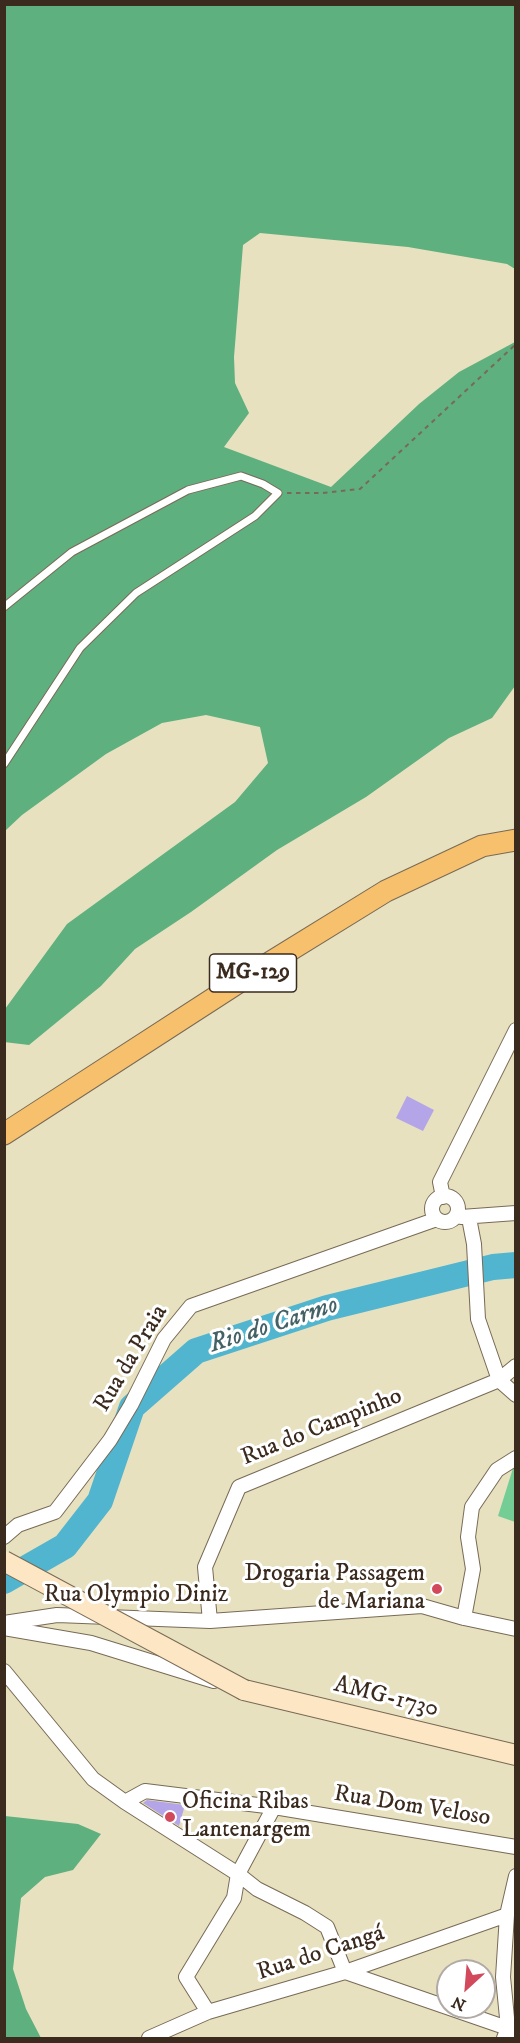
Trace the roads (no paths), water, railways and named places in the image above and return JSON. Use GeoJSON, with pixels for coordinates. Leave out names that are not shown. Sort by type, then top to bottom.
{"type":"FeatureCollection","features":[{"type":"Feature","properties":{"kind":"main road","name":"MG-129"},"geometry":{"type":"LineString","coordinates":[[4,1134],[253,973],[386,891],[482,846],[516,840]]}},
{"type":"Feature","properties":{"kind":"main road","name":"AMG-1730"},"geometry":{"type":"LineString","coordinates":[[4,1561],[244,1690],[516,1755]]}},
{"type":"Feature","properties":{"kind":"street"},"geometry":{"type":"LineString","coordinates":[[443,1197],[440,1182],[516,1030]]}},
{"type":"Feature","properties":{"kind":"street"},"geometry":{"type":"LineString","coordinates":[[516,1213],[462,1217],[445,1222],[437,1219],[433,1212],[434,1204],[439,1198],[455,1201],[458,1209],[462,1217],[474,1244],[478,1319],[499,1380],[516,1395]]}},
{"type":"Feature","properties":{"kind":"street","name":"Rua da Praia"},"geometry":{"type":"LineString","coordinates":[[4,1537],[18,1525],[55,1512],[110,1440],[165,1339],[191,1306],[437,1219]]}},
{"type":"Feature","properties":{"kind":"street","name":"Rua do Campinho"},"geometry":{"type":"LineString","coordinates":[[210,1622],[206,1567],[239,1487],[499,1380],[516,1366]]}},
{"type":"Feature","properties":{"kind":"street"},"geometry":{"type":"LineString","coordinates":[[464,1618],[472,1569],[468,1536],[472,1507],[497,1470],[516,1458]]}},
{"type":"Feature","properties":{"kind":"street","name":"Rua Olympio Diniz"},"geometry":{"type":"LineString","coordinates":[[4,1623],[57,1615],[210,1622],[422,1606],[516,1629]]}},
{"type":"Feature","properties":{"kind":"street"},"geometry":{"type":"LineString","coordinates":[[4,1629],[91,1643],[244,1690]]}},
{"type":"Feature","properties":{"kind":"street"},"geometry":{"type":"LineString","coordinates":[[4,1671],[93,1779],[238,1874],[257,1889],[305,1912],[327,1927],[345,1972],[509,2032],[503,1977],[507,1915],[516,1876]]}},
{"type":"Feature","properties":{"kind":"street","name":"Rua Dom Veloso"},"geometry":{"type":"LineString","coordinates":[[125,1802],[145,1791],[274,1807],[516,1846]]}},
{"type":"Feature","properties":{"kind":"street"},"geometry":{"type":"LineString","coordinates":[[208,2012],[186,1977],[234,1898],[238,1874],[274,1807]]}},
{"type":"Feature","properties":{"kind":"street","name":"Rua do Cangá"},"geometry":{"type":"LineString","coordinates":[[149,2038],[208,2012],[345,1972],[507,1915]]}},
{"type":"Feature","properties":{"kind":"lane"},"geometry":{"type":"LineString","coordinates":[[4,607],[72,552],[188,490],[241,476],[263,484],[278,493],[255,516],[219,537],[136,593],[80,648],[4,764]]}},
{"type":"Feature","properties":{"kind":"waterway","name":"Rio do Carmo"},"geometry":{"type":"LineString","coordinates":[[4,1581],[65,1546],[100,1501],[132,1407],[196,1351],[327,1308],[493,1267],[516,1265]]}},
{"type":"Feature","properties":{"kind":"place","name":"Drogaria Passagem de Mariana"},"geometry":{"type":"Point","coordinates":[437,1589]}},
{"type":"Feature","properties":{"kind":"place","name":"Oficina Ribas Lantenargem"},"geometry":{"type":"Point","coordinates":[170,1817]}}]}
